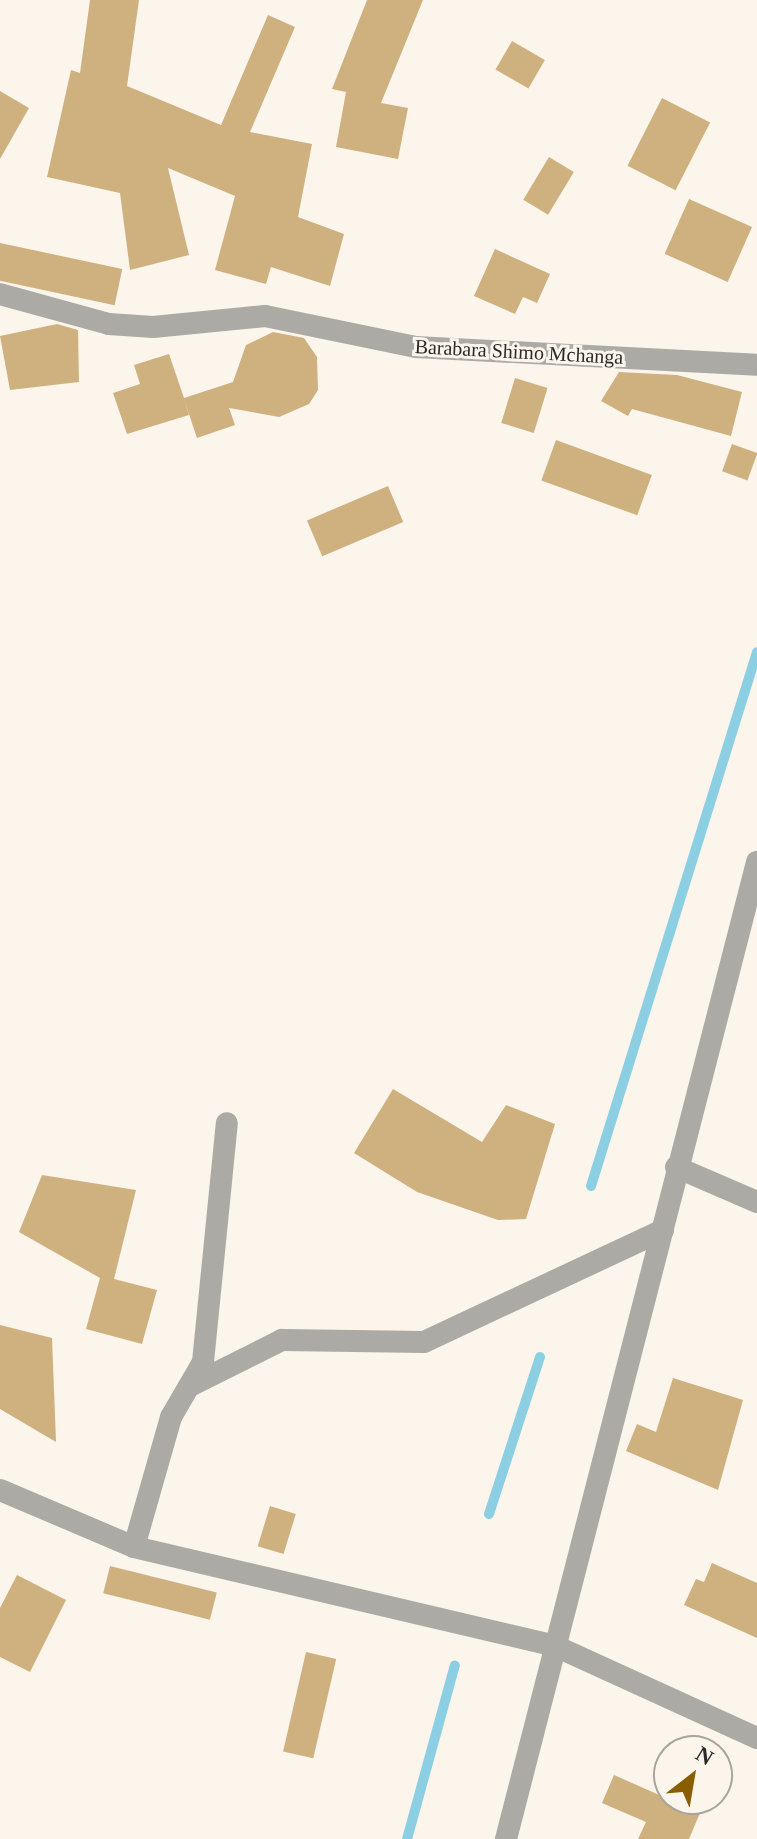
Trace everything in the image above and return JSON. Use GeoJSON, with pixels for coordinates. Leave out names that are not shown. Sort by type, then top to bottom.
{"type":"FeatureCollection","features":[{"type":"Feature","properties":{"kind":"street","name":"Barabara Shimo Mchanga"},"geometry":{"type":"LineString","coordinates":[[0,294],[109,324],[153,327],[265,316],[416,347],[757,365]]}},
{"type":"Feature","properties":{"kind":"street"},"geometry":{"type":"LineString","coordinates":[[506,1839],[553,1645],[757,862]]}},
{"type":"Feature","properties":{"kind":"street"},"geometry":{"type":"LineString","coordinates":[[134,1547],[171,1417],[203,1362],[227,1123]]}},
{"type":"Feature","properties":{"kind":"street"},"geometry":{"type":"LineString","coordinates":[[676,1167],[757,1202]]}},
{"type":"Feature","properties":{"kind":"street"},"geometry":{"type":"LineString","coordinates":[[190,1386],[282,1340],[424,1342],[663,1230]]}},
{"type":"Feature","properties":{"kind":"street"},"geometry":{"type":"LineString","coordinates":[[0,1490],[134,1547],[553,1645],[757,1738]]}},
{"type":"Feature","properties":{"kind":"building"},"geometry":{"type":"Polygon","coordinates":[[[90,0],[139,0],[127,86],[221,125],[268,15],[295,27],[250,132],[312,144],[298,217],[344,234],[330,286],[271,267],[266,284],[215,270],[235,196],[168,168],[189,255],[130,270],[120,193],[47,177],[71,70],[80,73],[90,0]]]}},
{"type":"Feature","properties":{"kind":"building"},"geometry":{"type":"Polygon","coordinates":[[[367,0],[423,0],[381,103],[408,108],[398,159],[336,147],[346,92],[332,89],[367,0]]]}},
{"type":"Feature","properties":{"kind":"building"},"geometry":{"type":"Polygon","coordinates":[[[512,41],[545,60],[528,89],[496,70],[512,41]]]}},
{"type":"Feature","properties":{"kind":"building"},"geometry":{"type":"Polygon","coordinates":[[[0,91],[29,108],[0,159],[0,91]]]}},
{"type":"Feature","properties":{"kind":"building"},"geometry":{"type":"Polygon","coordinates":[[[662,98],[710,123],[676,190],[627,166],[662,98]]]}},
{"type":"Feature","properties":{"kind":"building"},"geometry":{"type":"Polygon","coordinates":[[[549,157],[574,172],[548,215],[523,200],[549,157]]]}},
{"type":"Feature","properties":{"kind":"building"},"geometry":{"type":"Polygon","coordinates":[[[689,199],[752,227],[728,282],[665,254],[689,199]]]}},
{"type":"Feature","properties":{"kind":"building"},"geometry":{"type":"Polygon","coordinates":[[[0,243],[122,269],[115,305],[0,281],[0,243]]]}},
{"type":"Feature","properties":{"kind":"building"},"geometry":{"type":"Polygon","coordinates":[[[495,249],[550,274],[537,303],[523,297],[515,314],[474,296],[495,249]]]}},
{"type":"Feature","properties":{"kind":"building"},"geometry":{"type":"Polygon","coordinates":[[[57,324],[78,330],[79,382],[10,390],[0,336],[57,324]]]}},
{"type":"Feature","properties":{"kind":"building"},"geometry":{"type":"Polygon","coordinates":[[[273,332],[304,338],[317,357],[318,390],[309,404],[279,417],[229,408],[235,425],[197,438],[184,399],[189,415],[127,434],[113,393],[140,384],[134,365],[169,354],[184,398],[233,382],[246,345],[273,332]]]}},
{"type":"Feature","properties":{"kind":"building"},"geometry":{"type":"Polygon","coordinates":[[[619,372],[677,375],[742,392],[731,436],[632,409],[628,416],[601,401],[619,372]]]}},
{"type":"Feature","properties":{"kind":"building"},"geometry":{"type":"Polygon","coordinates":[[[515,378],[548,388],[534,433],[501,423],[515,378]]]}},
{"type":"Feature","properties":{"kind":"building"},"geometry":{"type":"Polygon","coordinates":[[[556,440],[652,475],[637,515],[541,480],[556,440]]]}},
{"type":"Feature","properties":{"kind":"building"},"geometry":{"type":"Polygon","coordinates":[[[732,444],[757,453],[747,480],[722,471],[732,444]]]}},
{"type":"Feature","properties":{"kind":"building"},"geometry":{"type":"Polygon","coordinates":[[[388,486],[403,522],[322,556],[307,520],[388,486]]]}},
{"type":"Feature","properties":{"kind":"building"},"geometry":{"type":"Polygon","coordinates":[[[393,1089],[482,1142],[506,1105],[555,1124],[526,1219],[498,1220],[417,1192],[354,1153],[393,1089]]]}},
{"type":"Feature","properties":{"kind":"building"},"geometry":{"type":"Polygon","coordinates":[[[42,1175],[136,1190],[114,1279],[157,1290],[142,1344],[86,1329],[100,1278],[19,1232],[42,1175]]]}},
{"type":"Feature","properties":{"kind":"building"},"geometry":{"type":"Polygon","coordinates":[[[0,1325],[52,1338],[56,1442],[0,1409],[0,1325]]]}},
{"type":"Feature","properties":{"kind":"building"},"geometry":{"type":"Polygon","coordinates":[[[673,1378],[743,1400],[718,1490],[626,1451],[637,1424],[656,1432],[673,1378]]]}},
{"type":"Feature","properties":{"kind":"building"},"geometry":{"type":"Polygon","coordinates":[[[270,1506],[296,1514],[284,1554],[258,1546],[270,1506]]]}},
{"type":"Feature","properties":{"kind":"building"},"geometry":{"type":"Polygon","coordinates":[[[712,1563],[757,1583],[757,1638],[684,1605],[696,1579],[704,1582],[712,1563]]]}},
{"type":"Feature","properties":{"kind":"building"},"geometry":{"type":"Polygon","coordinates":[[[110,1566],[217,1593],[210,1620],[103,1593],[110,1566]]]}},
{"type":"Feature","properties":{"kind":"building"},"geometry":{"type":"Polygon","coordinates":[[[17,1575],[66,1600],[30,1672],[0,1657],[0,1608],[17,1575]]]}},
{"type":"Feature","properties":{"kind":"building"},"geometry":{"type":"Polygon","coordinates":[[[306,1652],[336,1659],[313,1758],[283,1751],[306,1652]]]}},
{"type":"Feature","properties":{"kind":"building"},"geometry":{"type":"Polygon","coordinates":[[[614,1775],[653,1792],[653,1815],[699,1815],[689,1839],[638,1839],[646,1822],[602,1803],[614,1775]]]}},
{"type":"Feature","properties":{"kind":"waterway"},"geometry":{"type":"LineString","coordinates":[[591,1186],[757,652]]}},
{"type":"Feature","properties":{"kind":"waterway"},"geometry":{"type":"LineString","coordinates":[[489,1514],[540,1357]]}},
{"type":"Feature","properties":{"kind":"waterway"},"geometry":{"type":"LineString","coordinates":[[407,1839],[455,1665]]}}]}
